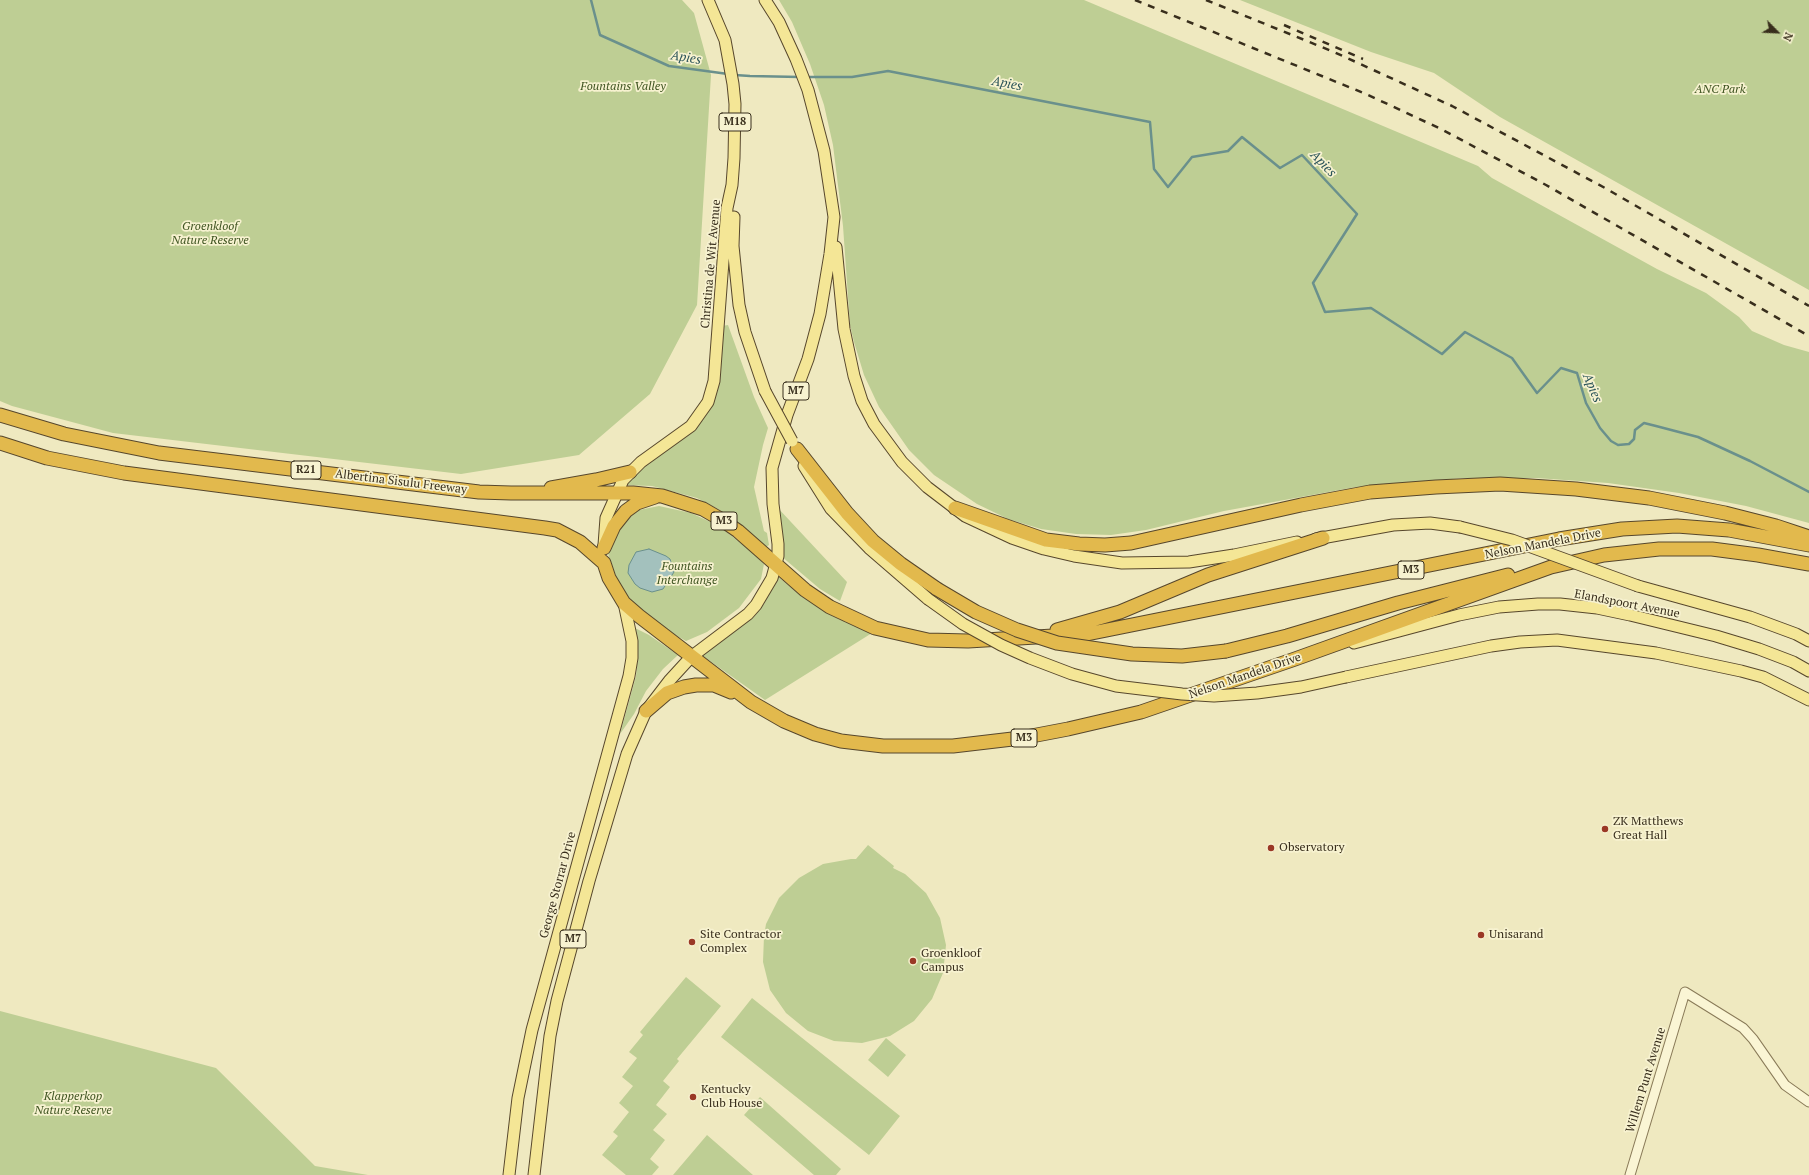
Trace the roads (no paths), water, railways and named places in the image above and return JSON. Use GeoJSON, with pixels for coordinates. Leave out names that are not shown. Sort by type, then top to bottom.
{"type":"FeatureCollection","features":[{"type":"Feature","properties":{"kind":"highway","name":"Albertina Sisulu Freeway"},"geometry":{"type":"LineString","coordinates":[[0,415],[64,434],[159,453],[479,492],[530,494],[616,493]]}},
{"type":"Feature","properties":{"kind":"highway","name":"R21"},"geometry":{"type":"LineString","coordinates":[[0,443],[47,458],[124,473],[545,528],[570,536],[580,542],[604,563]]}},
{"type":"Feature","properties":{"kind":"highway"},"geometry":{"type":"LineString","coordinates":[[794,445],[847,513],[873,541],[902,564],[937,589],[976,612],[1017,630],[1069,646],[1132,654],[1182,656],[1226,651],[1287,636],[1398,603],[1483,580],[1551,566]]}},
{"type":"Feature","properties":{"kind":"highway"},"geometry":{"type":"LineString","coordinates":[[530,494],[553,487],[596,480],[630,472]]}},
{"type":"Feature","properties":{"kind":"highway"},"geometry":{"type":"LineString","coordinates":[[955,508],[1046,540],[1079,544],[1106,545],[1131,543],[1301,505],[1370,492],[1500,484],[1576,489],[1649,498],[1725,512],[1809,537]]}},
{"type":"Feature","properties":{"kind":"highway","name":"M3"},"geometry":{"type":"LineString","coordinates":[[616,493],[662,496],[703,509],[738,531],[776,565]]}},
{"type":"Feature","properties":{"kind":"highway"},"geometry":{"type":"LineString","coordinates":[[604,548],[614,526],[626,511],[637,503],[662,496]]}},
{"type":"Feature","properties":{"kind":"highway","name":"Nelson Mandela Drive"},"geometry":{"type":"LineString","coordinates":[[776,565],[805,590],[830,607],[875,628],[928,640],[968,641],[1087,634],[1559,539],[1622,529],[1677,526],[1729,530],[1809,545]]}},
{"type":"Feature","properties":{"kind":"highway"},"geometry":{"type":"LineString","coordinates":[[1014,639],[1073,626],[1120,612],[1208,575],[1323,538]]}},
{"type":"Feature","properties":{"kind":"highway","name":"Nelson Mandela Drive"},"geometry":{"type":"LineString","coordinates":[[691,657],[751,702],[799,727],[841,741],[896,746],[959,745],[1038,736],[1140,712],[1295,659],[1551,566],[1604,556],[1658,549],[1712,549],[1809,564]]}},
{"type":"Feature","properties":{"kind":"highway","name":"M7"},"geometry":{"type":"LineString","coordinates":[[604,563],[609,578],[624,603]]}},
{"type":"Feature","properties":{"kind":"highway","name":"M3"},"geometry":{"type":"LineString","coordinates":[[624,603],[691,657]]}},
{"type":"Feature","properties":{"kind":"highway"},"geometry":{"type":"LineString","coordinates":[[646,711],[675,690],[696,685],[718,687],[751,702]]}},
{"type":"Feature","properties":{"kind":"main road","name":"Christina de Wit Avenue"},"geometry":{"type":"LineString","coordinates":[[616,493],[630,472],[641,462],[677,437],[698,417],[708,402],[715,376],[727,208],[732,185],[734,158],[734,104],[729,59],[725,40],[708,0]]}},
{"type":"Feature","properties":{"kind":"main road"},"geometry":{"type":"LineString","coordinates":[[765,0],[779,22],[796,59],[815,113],[824,151],[834,217]]}},
{"type":"Feature","properties":{"kind":"main road"},"geometry":{"type":"LineString","coordinates":[[732,185],[734,205],[734,260],[739,305],[752,357],[765,391],[804,466],[831,509],[874,552],[928,599],[963,624],[1001,645],[1072,674],[1116,686],[1182,694],[1214,696],[1301,687],[1495,646],[1520,642],[1557,640],[1656,653],[1741,671],[1768,680],[1809,700]]}},
{"type":"Feature","properties":{"kind":"main road","name":"Elandspoort Avenue"},"geometry":{"type":"LineString","coordinates":[[834,217],[844,329],[854,376],[862,401],[874,424],[902,462],[927,487],[974,521],[1012,538],[1037,547],[1074,556],[1122,563],[1189,562],[1392,525],[1430,523],[1460,527],[1512,540],[1638,586],[1750,617],[1796,634],[1809,641]]}},
{"type":"Feature","properties":{"kind":"main road","name":"M7"},"geometry":{"type":"LineString","coordinates":[[534,1175],[550,1036],[557,1001],[615,789],[629,748],[646,711],[669,681],[691,657],[748,614],[765,592],[776,565],[778,544],[773,504],[772,468],[784,422],[808,359],[820,314],[830,254],[834,217]]}},
{"type":"Feature","properties":{"kind":"main road","name":"M7"},"geometry":{"type":"LineString","coordinates":[[604,563],[606,518],[616,493]]}},
{"type":"Feature","properties":{"kind":"main road","name":"George Storrar Drive"},"geometry":{"type":"LineString","coordinates":[[509,1175],[518,1098],[532,1030],[629,676],[632,658],[632,641],[624,603]]}},
{"type":"Feature","properties":{"kind":"main road","name":"Elandspoort Avenue"},"geometry":{"type":"LineString","coordinates":[[1295,659],[1459,615],[1499,608],[1553,604],[1598,608],[1708,634],[1759,649],[1792,662],[1809,671]]}},
{"type":"Feature","properties":{"kind":"street","name":"Willem Punt Avenue"},"geometry":{"type":"LineString","coordinates":[[1630,1175],[1685,992],[1743,1028],[1756,1043],[1785,1085],[1809,1102]]}},
{"type":"Feature","properties":{"kind":"water"},"geometry":{"type":"Polygon","coordinates":[[[649,549],[670,559],[674,572],[663,589],[652,592],[640,588],[635,584],[628,573],[629,565],[636,552],[649,549]]]}},
{"type":"Feature","properties":{"kind":"waterway","name":"Apies"},"geometry":{"type":"LineString","coordinates":[[591,0],[600,35],[669,66],[728,74]]}},
{"type":"Feature","properties":{"kind":"waterway","name":"Apies"},"geometry":{"type":"LineString","coordinates":[[805,77],[852,77],[888,71],[1150,122],[1154,169],[1168,187],[1192,157],[1228,151],[1242,137],[1280,168],[1302,155],[1357,214],[1313,283],[1325,312],[1371,308],[1442,354],[1465,332],[1512,358],[1537,393],[1561,368],[1577,373],[1586,403],[1600,428],[1611,441],[1618,445],[1629,444],[1634,439],[1635,430],[1644,423],[1698,437],[1750,461],[1809,492]]}},
{"type":"Feature","properties":{"kind":"waterway","name":"Apies"},"geometry":{"type":"LineString","coordinates":[[735,75],[800,77]]}},
{"type":"Feature","properties":{"kind":"railway"},"geometry":{"type":"LineString","coordinates":[[1135,0],[1366,94],[1441,129],[1546,185],[1809,336]]}},
{"type":"Feature","properties":{"kind":"railway"},"geometry":{"type":"LineString","coordinates":[[1206,0],[1334,52],[1452,106],[1605,188],[1809,306]]}},
{"type":"Feature","properties":{"kind":"railway"},"geometry":{"type":"LineString","coordinates":[[1284,25],[1363,59]]}},
{"type":"Feature","properties":{"kind":"place","name":"ZK Matthews Great Hall"},"geometry":{"type":"Point","coordinates":[1605,829]}},
{"type":"Feature","properties":{"kind":"place","name":"Observatory"},"geometry":{"type":"Point","coordinates":[1271,848]}},
{"type":"Feature","properties":{"kind":"place","name":"Unisarand"},"geometry":{"type":"Point","coordinates":[1481,935]}},
{"type":"Feature","properties":{"kind":"place","name":"Site Contractor Complex"},"geometry":{"type":"Point","coordinates":[692,942]}},
{"type":"Feature","properties":{"kind":"place","name":"Groenkloof Campus"},"geometry":{"type":"Point","coordinates":[913,961]}},
{"type":"Feature","properties":{"kind":"place","name":"Kentucky Club House"},"geometry":{"type":"Point","coordinates":[693,1097]}},
{"type":"Feature","properties":{"kind":"park label","name":"Fountains Valley"},"geometry":{"type":"Point","coordinates":[623,87]}},
{"type":"Feature","properties":{"kind":"park label","name":"ANC Park"},"geometry":{"type":"Point","coordinates":[1720,90]}},
{"type":"Feature","properties":{"kind":"park label","name":"Groenkloof Nature Reserve"},"geometry":{"type":"Point","coordinates":[210,234]}},
{"type":"Feature","properties":{"kind":"park label","name":"Fountains Interchange"},"geometry":{"type":"Point","coordinates":[687,574]}},
{"type":"Feature","properties":{"kind":"park label","name":"Klapperkop Nature Reserve"},"geometry":{"type":"Point","coordinates":[73,1104]}}]}
